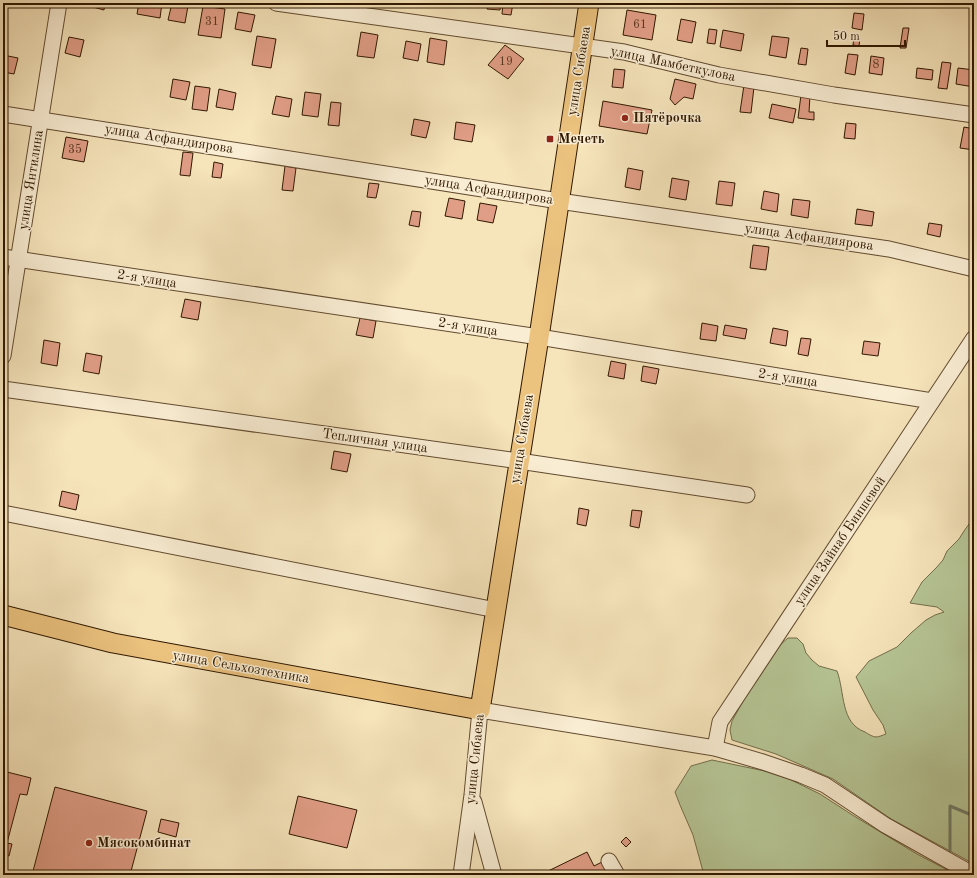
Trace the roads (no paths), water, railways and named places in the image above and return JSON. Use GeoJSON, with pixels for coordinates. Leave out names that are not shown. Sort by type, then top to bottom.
{"type":"FeatureCollection","features":[{"type":"Feature","properties":{"kind":"main road","name":"улица Сибаева"},"geometry":{"type":"LineString","coordinates":[[480,710],[518,461],[539,337],[589,3]]}},
{"type":"Feature","properties":{"kind":"main road","name":"улица Сельхозтехника"},"geometry":{"type":"LineString","coordinates":[[3,615],[113,643],[480,710]]}},
{"type":"Feature","properties":{"kind":"street","name":"улица Янтилина"},"geometry":{"type":"LineString","coordinates":[[3,356],[59,3]]}},
{"type":"Feature","properties":{"kind":"street","name":"улица Мамбеткулова"},"geometry":{"type":"LineString","coordinates":[[276,3],[624,52],[719,75],[834,95],[974,115]]}},
{"type":"Feature","properties":{"kind":"street","name":"улица Асфандиярова"},"geometry":{"type":"LineString","coordinates":[[3,114],[559,201],[889,249],[974,269]]}},
{"type":"Feature","properties":{"kind":"street","name":"2-я улица"},"geometry":{"type":"LineString","coordinates":[[3,257],[539,337],[932,401]]}},
{"type":"Feature","properties":{"kind":"street","name":"улица Зайнаб Биишевой"},"geometry":{"type":"LineString","coordinates":[[714,748],[720,722],[974,338]]}},
{"type":"Feature","properties":{"kind":"street","name":"Тепличная улица"},"geometry":{"type":"LineString","coordinates":[[3,389],[518,461],[747,495]]}},
{"type":"Feature","properties":{"kind":"street"},"geometry":{"type":"LineString","coordinates":[[3,513],[496,610]]}},
{"type":"Feature","properties":{"kind":"street"},"geometry":{"type":"LineString","coordinates":[[480,710],[714,748],[763,762],[825,785],[885,825],[974,875]]}},
{"type":"Feature","properties":{"kind":"street","name":"улица Сибаева"},"geometry":{"type":"LineString","coordinates":[[462,875],[472,795],[480,710]]}},
{"type":"Feature","properties":{"kind":"street"},"geometry":{"type":"LineString","coordinates":[[472,795],[494,875]]}},
{"type":"Feature","properties":{"kind":"street"},"geometry":{"type":"LineString","coordinates":[[609,861],[617,875]]}},
{"type":"Feature","properties":{"kind":"waterway"},"geometry":{"type":"LineString","coordinates":[[950,851],[950,806],[974,816]]}},
{"type":"Feature","properties":{"kind":"place","name":"Пятёрочка"},"geometry":{"type":"Point","coordinates":[625,118]}},
{"type":"Feature","properties":{"kind":"place","name":"Мечеть"},"geometry":{"type":"Point","coordinates":[550,139]}},
{"type":"Feature","properties":{"kind":"place","name":"Мясокомбинат"},"geometry":{"type":"Point","coordinates":[89,843]}}]}
